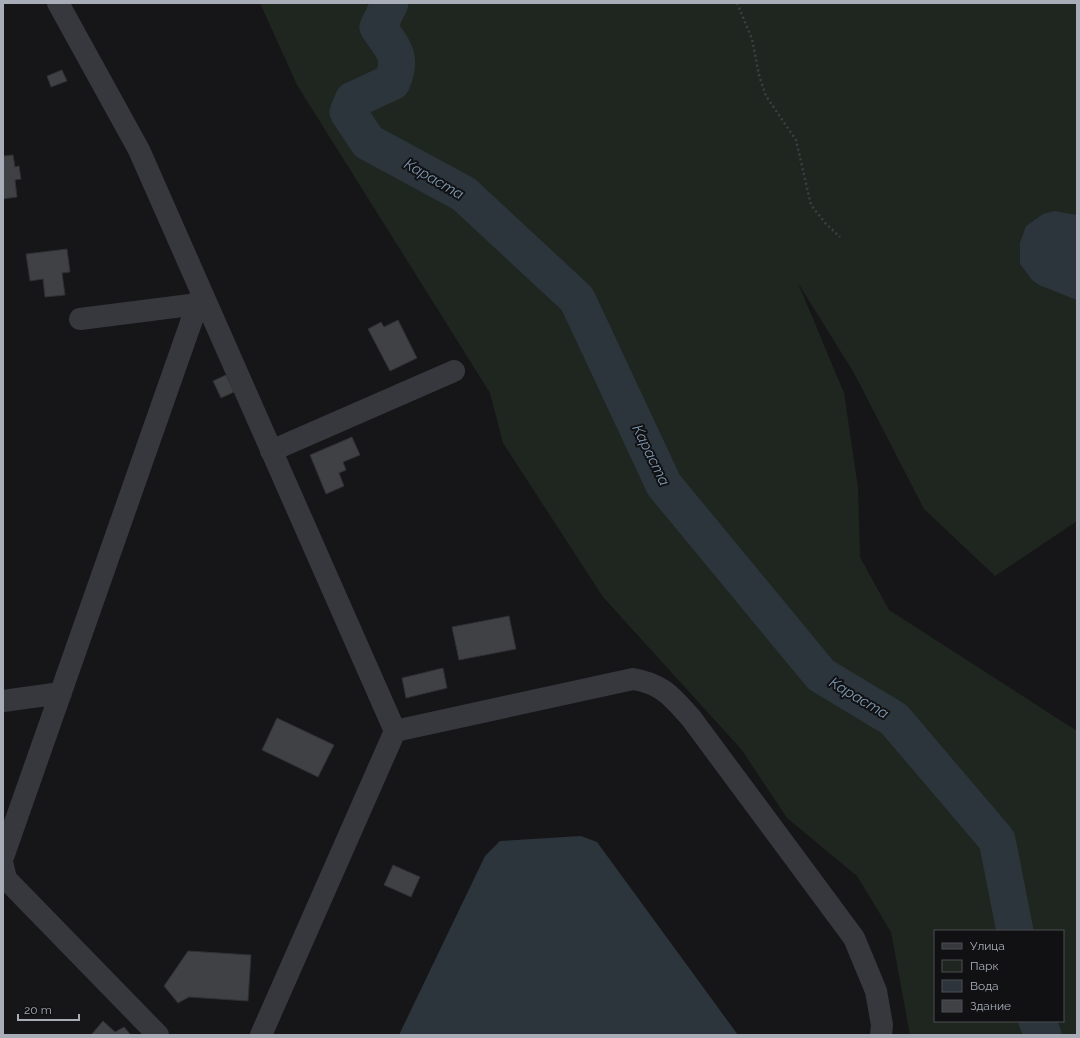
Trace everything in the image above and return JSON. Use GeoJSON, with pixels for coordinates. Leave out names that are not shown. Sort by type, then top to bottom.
{"type":"FeatureCollection","features":[{"type":"Feature","properties":{"kind":"street"},"geometry":{"type":"LineString","coordinates":[[58,3],[139,150],[200,299],[271,451],[395,731],[261,1035]]}},
{"type":"Feature","properties":{"kind":"street"},"geometry":{"type":"LineString","coordinates":[[80,320],[200,299]]}},
{"type":"Feature","properties":{"kind":"street"},"geometry":{"type":"LineString","coordinates":[[3,857],[200,299]]}},
{"type":"Feature","properties":{"kind":"street"},"geometry":{"type":"LineString","coordinates":[[271,451],[454,371]]}},
{"type":"Feature","properties":{"kind":"street"},"geometry":{"type":"LineString","coordinates":[[395,731],[633,679],[649,682],[668,694],[691,718],[854,938],[876,991],[882,1025],[881,1035]]}},
{"type":"Feature","properties":{"kind":"street"},"geometry":{"type":"LineString","coordinates":[[3,701],[61,693]]}},
{"type":"Feature","properties":{"kind":"street"},"geometry":{"type":"LineString","coordinates":[[3,866],[6,879],[158,1035]]}},
{"type":"Feature","properties":{"kind":"path"},"geometry":{"type":"LineString","coordinates":[[737,3],[752,39],[759,75],[766,96],[796,140],[811,204],[826,224],[840,237]]}},
{"type":"Feature","properties":{"kind":"green space"},"geometry":{"type":"Polygon","coordinates":[[[260,3],[1077,3],[1077,521],[995,576],[924,509],[854,373],[798,283],[844,393],[858,487],[860,557],[889,610],[1077,731],[1077,1035],[910,1035],[891,932],[857,876],[787,818],[741,749],[603,597],[503,443],[490,393],[297,85],[260,3]]]}},
{"type":"Feature","properties":{"kind":"water"},"geometry":{"type":"Polygon","coordinates":[[[1054,211],[1077,215],[1077,300],[1039,285],[1032,280],[1020,264],[1020,243],[1026,226],[1043,214],[1054,211]]]}},
{"type":"Feature","properties":{"kind":"water"},"geometry":{"type":"Polygon","coordinates":[[[581,836],[597,842],[738,1035],[399,1035],[485,856],[500,841],[581,836]]]}},
{"type":"Feature","properties":{"kind":"building"},"geometry":{"type":"Polygon","coordinates":[[[62,70],[67,81],[51,87],[47,76],[62,70]]]}},
{"type":"Feature","properties":{"kind":"building"},"geometry":{"type":"Polygon","coordinates":[[[13,155],[15,167],[19,166],[21,179],[15,180],[17,197],[3,199],[3,156],[13,155]]]}},
{"type":"Feature","properties":{"kind":"building"},"geometry":{"type":"Polygon","coordinates":[[[67,249],[70,272],[62,273],[65,295],[45,297],[43,279],[30,281],[26,254],[67,249]]]}},
{"type":"Feature","properties":{"kind":"building"},"geometry":{"type":"Polygon","coordinates":[[[398,320],[417,358],[390,371],[368,329],[381,322],[384,327],[398,320]]]}},
{"type":"Feature","properties":{"kind":"building"},"geometry":{"type":"Polygon","coordinates":[[[226,375],[234,392],[221,398],[213,381],[226,375]]]}},
{"type":"Feature","properties":{"kind":"building"},"geometry":{"type":"Polygon","coordinates":[[[352,437],[360,455],[343,462],[346,470],[339,473],[344,486],[326,494],[310,455],[352,437]]]}},
{"type":"Feature","properties":{"kind":"building"},"geometry":{"type":"Polygon","coordinates":[[[509,616],[516,649],[459,660],[452,627],[509,616]]]}},
{"type":"Feature","properties":{"kind":"building"},"geometry":{"type":"Polygon","coordinates":[[[443,668],[447,688],[406,698],[402,678],[443,668]]]}},
{"type":"Feature","properties":{"kind":"building"},"geometry":{"type":"Polygon","coordinates":[[[277,718],[334,745],[318,777],[262,750],[277,718]]]}},
{"type":"Feature","properties":{"kind":"building"},"geometry":{"type":"Polygon","coordinates":[[[393,865],[420,877],[411,897],[384,885],[393,865]]]}},
{"type":"Feature","properties":{"kind":"building"},"geometry":{"type":"Polygon","coordinates":[[[188,951],[251,955],[248,1001],[189,997],[178,1003],[164,986],[188,951]]]}},
{"type":"Feature","properties":{"kind":"building"},"geometry":{"type":"Polygon","coordinates":[[[103,1021],[115,1032],[124,1027],[131,1035],[91,1035],[103,1021]]]}},
{"type":"Feature","properties":{"kind":"waterway","name":"Караста"},"geometry":{"type":"LineString","coordinates":[[390,3],[378,27],[395,53],[397,66],[392,82],[353,100],[348,112],[368,142],[464,194],[577,299],[664,485],[821,675],[894,719],[997,840],[1015,930]]}},
{"type":"Feature","properties":{"kind":"waterway","name":"Караста"},"geometry":{"type":"LineString","coordinates":[[1037,1022],[1043,1035]]}}]}
